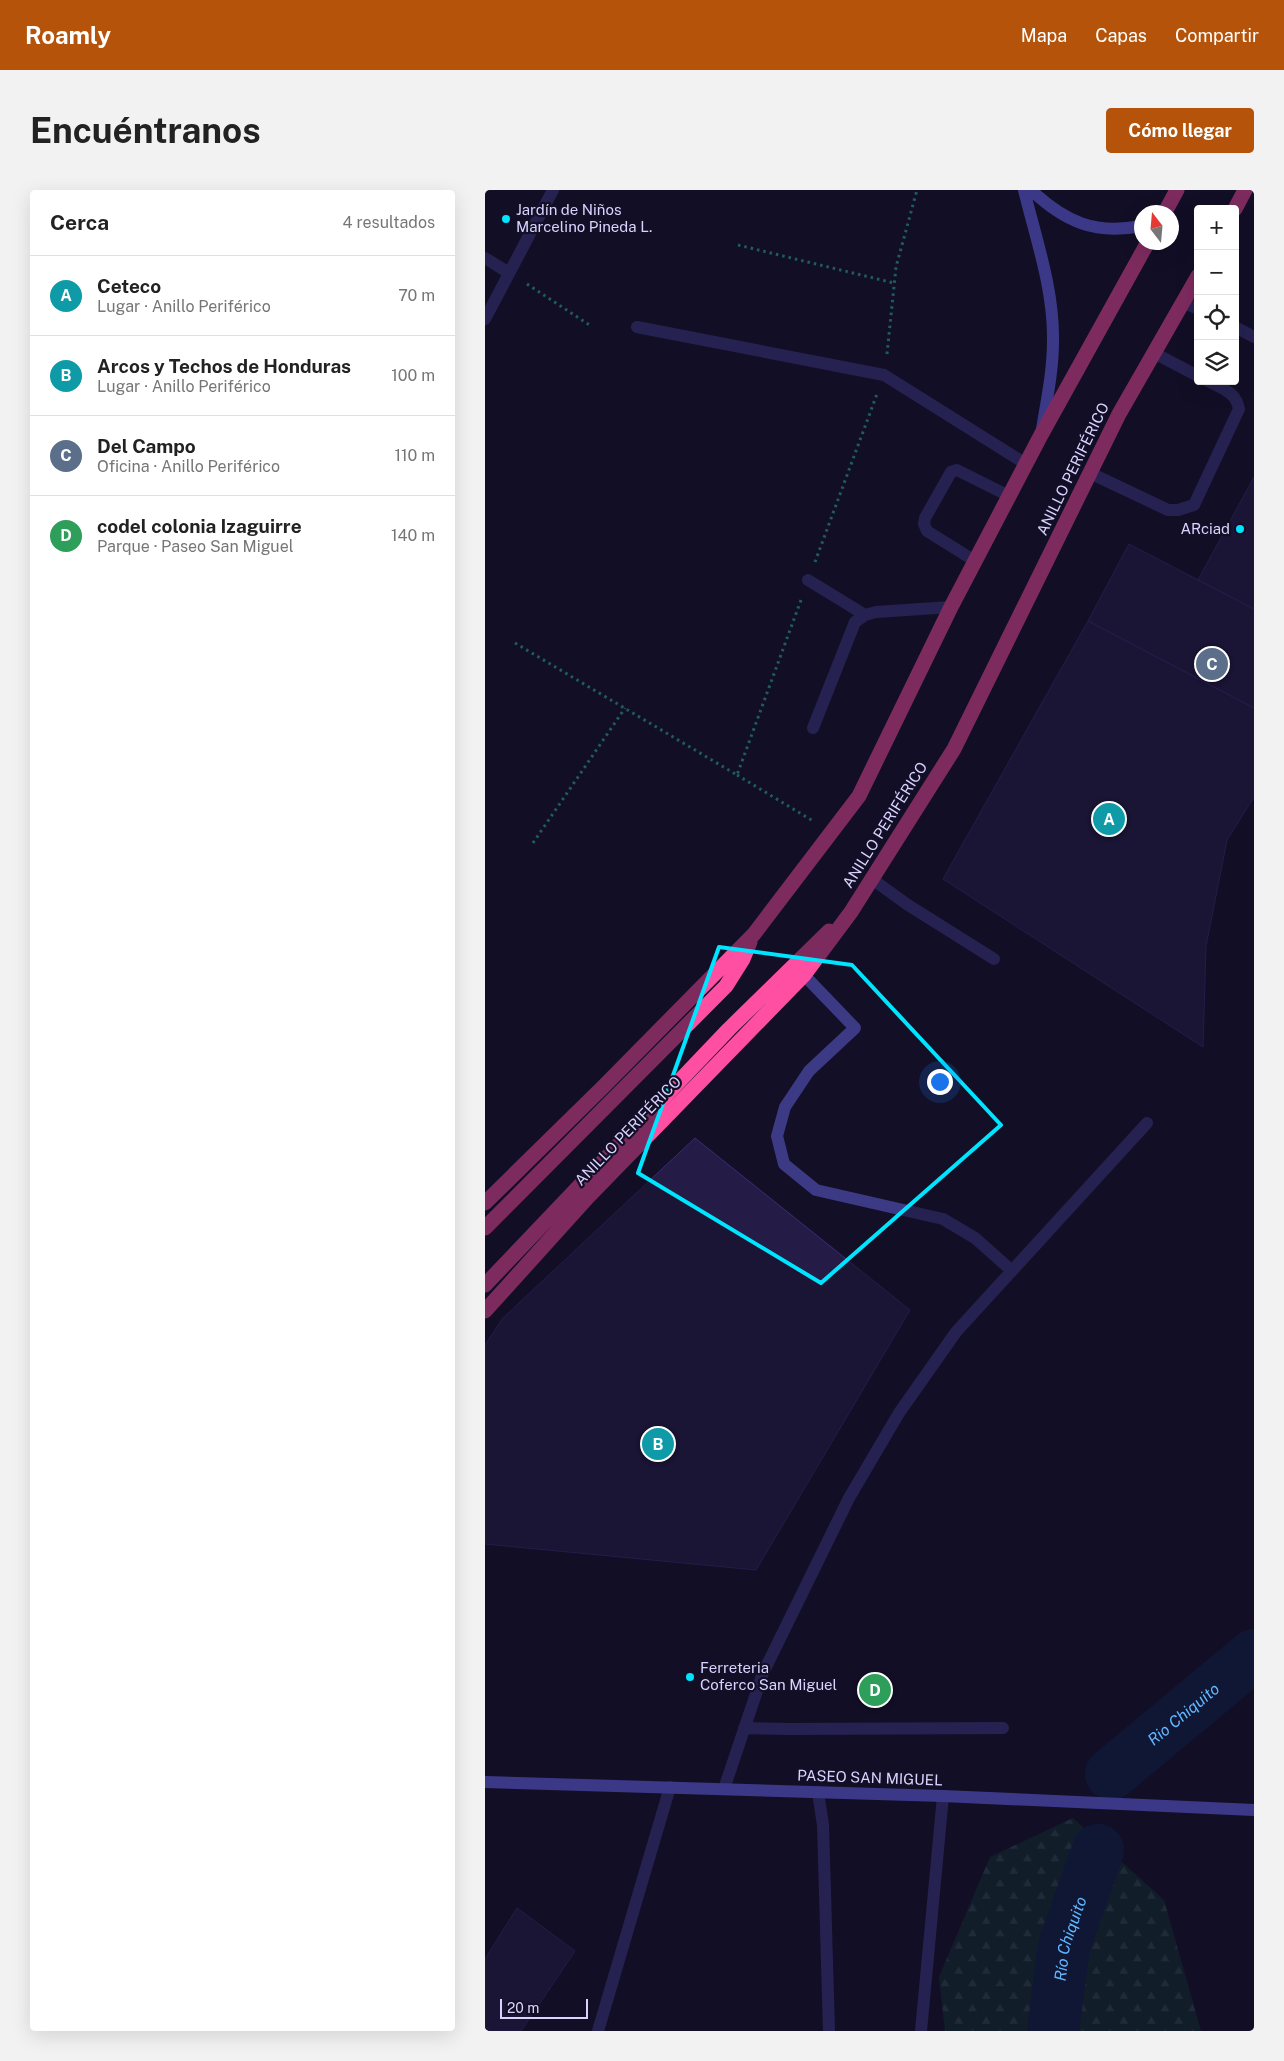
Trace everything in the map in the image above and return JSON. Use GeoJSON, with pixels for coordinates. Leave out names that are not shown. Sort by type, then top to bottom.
{"type":"FeatureCollection","features":[{"type":"Feature","properties":{"kind":"highway"},"geometry":{"type":"LineString","coordinates":[[1169,205],[1177,190]]}},
{"type":"Feature","properties":{"kind":"highway"},"geometry":{"type":"LineString","coordinates":[[1237,205],[1245,190]]}},
{"type":"Feature","properties":{"kind":"highway"},"geometry":{"type":"LineString","coordinates":[[485,1203],[605,1086],[754,934],[859,796],[975,560],[1041,434],[1144,250]]}},
{"type":"Feature","properties":{"kind":"highway","name":"ANILLO PERIFÉRICO"},"geometry":{"type":"LineString","coordinates":[[485,1310],[588,1197],[804,975],[851,912],[954,749],[1119,414],[1194,283]]}},
{"type":"Feature","properties":{"kind":"highway"},"geometry":{"type":"LineString","coordinates":[[485,1285],[729,1029],[822,936],[851,912]]}},
{"type":"Feature","properties":{"kind":"highway"},"geometry":{"type":"LineString","coordinates":[[485,1228],[726,986],[743,959],[754,934]]}},
{"type":"Feature","properties":{"kind":"street"},"geometry":{"type":"LineString","coordinates":[[485,319],[553,190]]}},
{"type":"Feature","properties":{"kind":"street"},"geometry":{"type":"LineString","coordinates":[[1024,190],[1051,307],[1053,340],[1051,376],[1041,434]]}},
{"type":"Feature","properties":{"kind":"street"},"geometry":{"type":"LineString","coordinates":[[1031,190],[1059,214],[1079,224],[1100,229],[1123,230],[1134,228]]}},
{"type":"Feature","properties":{"kind":"street"},"geometry":{"type":"LineString","coordinates":[[485,258],[509,273]]}},
{"type":"Feature","properties":{"kind":"street"},"geometry":{"type":"LineString","coordinates":[[1183,302],[1194,307]]}},
{"type":"Feature","properties":{"kind":"street"},"geometry":{"type":"LineString","coordinates":[[637,327],[885,374],[1026,464]]}},
{"type":"Feature","properties":{"kind":"street"},"geometry":{"type":"LineString","coordinates":[[1239,330],[1254,337]]}},
{"type":"Feature","properties":{"kind":"street"},"geometry":{"type":"LineString","coordinates":[[1154,353],[1194,374]]}},
{"type":"Feature","properties":{"kind":"street"},"geometry":{"type":"LineString","coordinates":[[1090,473],[1168,510],[1178,510],[1194,505],[1239,409],[1237,399],[1230,392],[1216,385]]}},
{"type":"Feature","properties":{"kind":"street"},"geometry":{"type":"LineString","coordinates":[[975,560],[927,531],[925,518],[951,472],[957,470],[1009,496]]}},
{"type":"Feature","properties":{"kind":"street"},"geometry":{"type":"LineString","coordinates":[[808,580],[865,615]]}},
{"type":"Feature","properties":{"kind":"street"},"geometry":{"type":"LineString","coordinates":[[813,728],[855,622],[865,615],[876,612],[951,607]]}},
{"type":"Feature","properties":{"kind":"street"},"geometry":{"type":"LineString","coordinates":[[872,879],[908,905],[994,959]]}},
{"type":"Feature","properties":{"kind":"street"},"geometry":{"type":"LineString","coordinates":[[804,975],[855,1028],[809,1071],[785,1107],[777,1136],[784,1164],[817,1190],[943,1219],[975,1238],[1011,1270]]}},
{"type":"Feature","properties":{"kind":"street"},"geometry":{"type":"LineString","coordinates":[[724,1789],[763,1673],[859,1481],[899,1413],[950,1340],[1011,1270],[1147,1123]]}},
{"type":"Feature","properties":{"kind":"street"},"geometry":{"type":"LineString","coordinates":[[744,1728],[789,1730],[1003,1728]]}},
{"type":"Feature","properties":{"kind":"street","name":"PASEO SAN MIGUEL"},"geometry":{"type":"LineString","coordinates":[[485,1782],[943,1796],[1254,1810]]}},
{"type":"Feature","properties":{"kind":"street"},"geometry":{"type":"LineString","coordinates":[[598,2031],[670,1788]]}},
{"type":"Feature","properties":{"kind":"street"},"geometry":{"type":"LineString","coordinates":[[818,1792],[823,1825],[829,2031]]}},
{"type":"Feature","properties":{"kind":"street"},"geometry":{"type":"LineString","coordinates":[[921,2031],[943,1796]]}},
{"type":"Feature","properties":{"kind":"path"},"geometry":{"type":"LineString","coordinates":[[737,775],[885,374],[896,267],[917,190]]}},
{"type":"Feature","properties":{"kind":"path"},"geometry":{"type":"LineString","coordinates":[[738,245],[895,283]]}},
{"type":"Feature","properties":{"kind":"path"},"geometry":{"type":"LineString","coordinates":[[509,273],[591,326]]}},
{"type":"Feature","properties":{"kind":"path"},"geometry":{"type":"LineString","coordinates":[[515,643],[832,832]]}},
{"type":"Feature","properties":{"kind":"path"},"geometry":{"type":"LineString","coordinates":[[533,843],[625,708]]}},
{"type":"Feature","properties":{"kind":"highlighted area"},"geometry":{"type":"Polygon","coordinates":[[[719,947],[852,965],[1001,1125],[821,1283],[638,1173],[719,947]]]}},
{"type":"Feature","properties":{"kind":"green space"},"geometry":{"type":"Polygon","coordinates":[[[1073,1818],[1164,1900],[1201,2031],[945,2031],[939,1977],[990,1857],[1073,1818]]]}},
{"type":"Feature","properties":{"kind":"building","name":"ARciad"},"geometry":{"type":"Polygon","coordinates":[[[1254,477],[1254,609],[1198,580],[1254,477]]]}},
{"type":"Feature","properties":{"kind":"building"},"geometry":{"type":"Polygon","coordinates":[[[1129,544],[1254,609],[1254,708],[1088,621],[1129,544]]]}},
{"type":"Feature","properties":{"kind":"building"},"geometry":{"type":"Polygon","coordinates":[[[1088,621],[1254,708],[1254,797],[1227,840],[1206,946],[1203,1047],[943,879],[1088,621]]]}},
{"type":"Feature","properties":{"kind":"building"},"geometry":{"type":"Polygon","coordinates":[[[695,1138],[910,1310],[756,1570],[485,1544],[485,1345],[503,1318],[695,1138]]]}},
{"type":"Feature","properties":{"kind":"building"},"geometry":{"type":"Polygon","coordinates":[[[517,1908],[575,1951],[521,2031],[485,2031],[485,1959],[517,1908]]]}},
{"type":"Feature","properties":{"kind":"waterway","name":"Rio Chiquito"},"geometry":{"type":"LineString","coordinates":[[1111,1774],[1254,1655]]}},
{"type":"Feature","properties":{"kind":"waterway","name":"Río Chiquito"},"geometry":{"type":"LineString","coordinates":[[1053,2031],[1064,1946],[1098,1850]]}},
{"type":"Feature","properties":{"kind":"place","name":"Jardín de Niños Marcelino Pineda L."},"geometry":{"type":"Point","coordinates":[506,219]}},
{"type":"Feature","properties":{"kind":"place","name":"ARciad"},"geometry":{"type":"Point","coordinates":[1240,529]}},
{"type":"Feature","properties":{"kind":"place","name":"Del Campo"},"geometry":{"type":"Point","coordinates":[1212,664]}},
{"type":"Feature","properties":{"kind":"place","name":"Ceteco"},"geometry":{"type":"Point","coordinates":[1109,819]}},
{"type":"Feature","properties":{"kind":"place","name":"Arcos y Techos de Honduras"},"geometry":{"type":"Point","coordinates":[658,1444]}},
{"type":"Feature","properties":{"kind":"place","name":"Ferreteria Coferco San Miguel"},"geometry":{"type":"Point","coordinates":[690,1677]}},
{"type":"Feature","properties":{"kind":"place","name":"codel colonia Izaguirre"},"geometry":{"type":"Point","coordinates":[875,1690]}}]}
